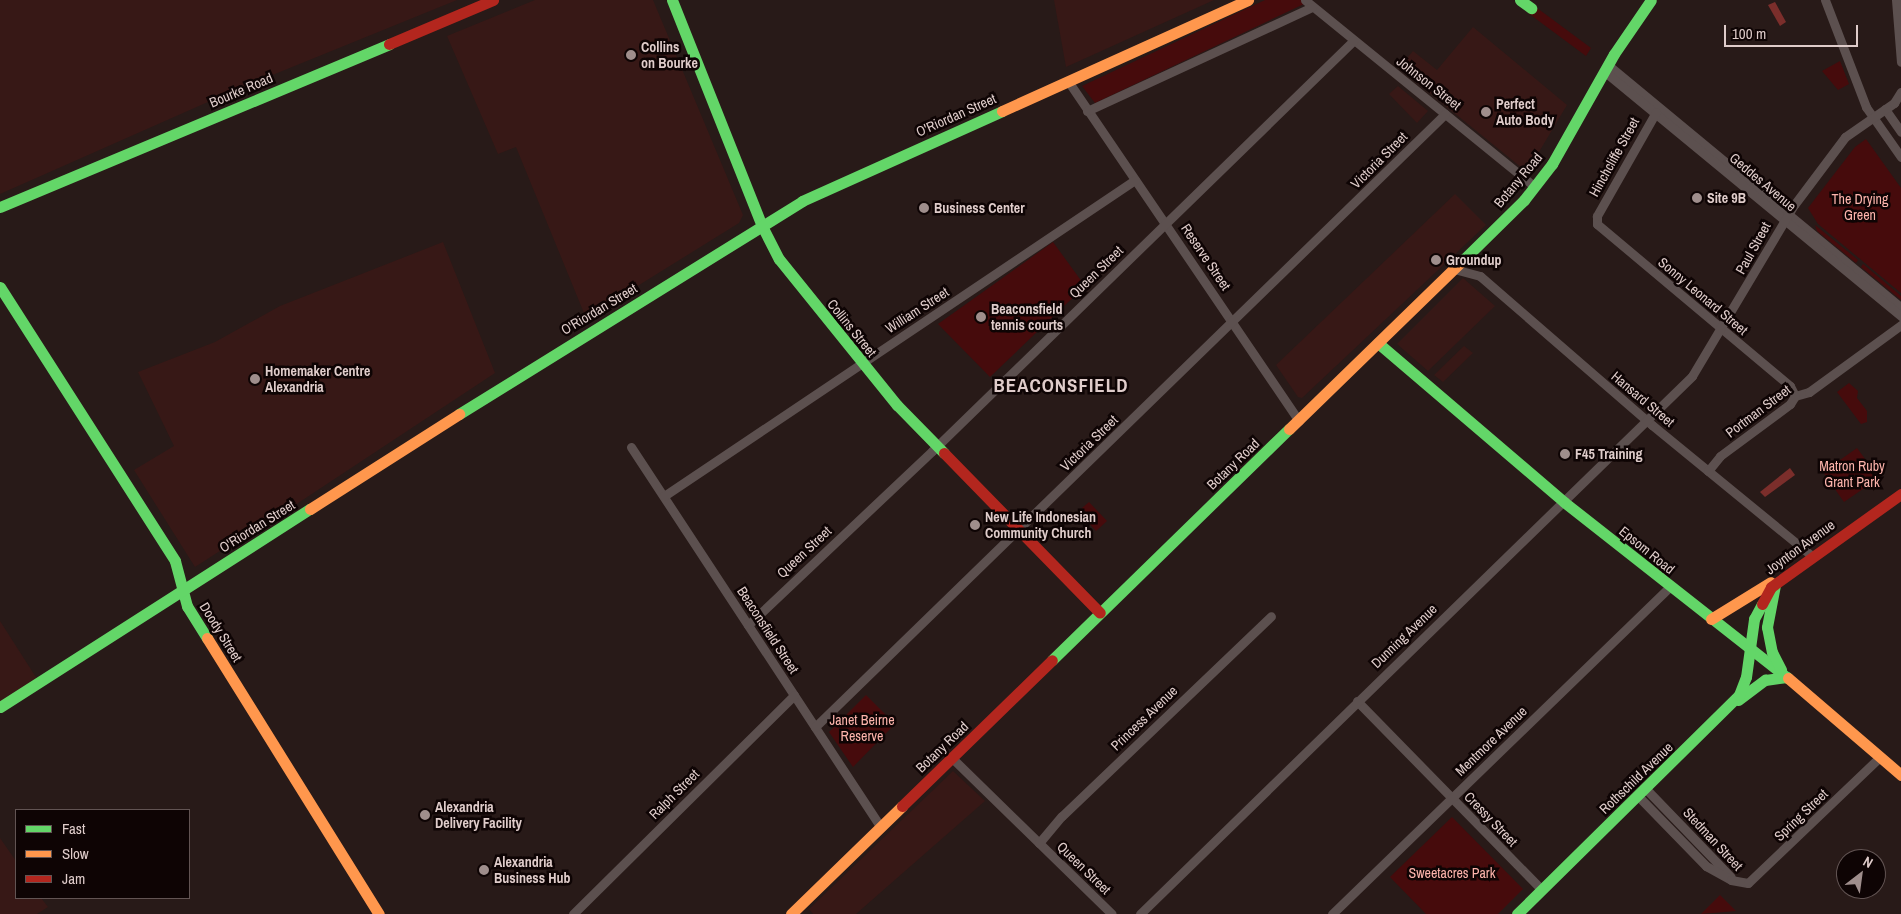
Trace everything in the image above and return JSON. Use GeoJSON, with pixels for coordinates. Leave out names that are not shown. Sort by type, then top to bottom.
{"type":"FeatureCollection","features":[{"type":"Feature","properties":{"kind":"street","name":"Bourke Road"},"geometry":{"type":"LineString","coordinates":[[0,207],[493,0]]}},
{"type":"Feature","properties":{"kind":"street","name":"Collins Street"},"geometry":{"type":"LineString","coordinates":[[672,0],[762,226],[779,259],[861,364],[897,405],[938,445],[1100,614]]}},
{"type":"Feature","properties":{"kind":"street","name":"O'Riordan Street"},"geometry":{"type":"LineString","coordinates":[[0,707],[514,379],[808,197],[1248,0]]}},
{"type":"Feature","properties":{"kind":"street","name":"Johnson Street"},"geometry":{"type":"LineString","coordinates":[[1305,0],[1353,41],[1535,187]]}},
{"type":"Feature","properties":{"kind":"street"},"geometry":{"type":"LineString","coordinates":[[1520,0],[1531,8]]}},
{"type":"Feature","properties":{"kind":"street","name":"Botany Road"},"geometry":{"type":"LineString","coordinates":[[791,914],[1454,270],[1535,187],[1552,164],[1607,69],[1651,0]]}},
{"type":"Feature","properties":{"kind":"street"},"geometry":{"type":"LineString","coordinates":[[1824,0],[1873,118],[1901,157]]}},
{"type":"Feature","properties":{"kind":"street"},"geometry":{"type":"LineString","coordinates":[[1896,0],[1901,62]]}},
{"type":"Feature","properties":{"kind":"street"},"geometry":{"type":"LineString","coordinates":[[1087,111],[1312,7]]}},
{"type":"Feature","properties":{"kind":"street","name":"Queen Street"},"geometry":{"type":"LineString","coordinates":[[748,625],[1167,224],[1353,41]]}},
{"type":"Feature","properties":{"kind":"street","name":"Geddes Avenue"},"geometry":{"type":"LineString","coordinates":[[1607,69],[1656,112],[1901,307]]}},
{"type":"Feature","properties":{"kind":"street","name":"Geddes Avenue"},"geometry":{"type":"LineString","coordinates":[[1607,69],[1787,216],[1901,316]]}},
{"type":"Feature","properties":{"kind":"street","name":"Reserve Street"},"geometry":{"type":"LineString","coordinates":[[1068,81],[1167,224],[1299,421]]}},
{"type":"Feature","properties":{"kind":"street","name":"Paul Street"},"geometry":{"type":"LineString","coordinates":[[1688,379],[1722,330],[1787,216],[1845,137],[1885,110],[1901,92]]}},
{"type":"Feature","properties":{"kind":"street"},"geometry":{"type":"LineString","coordinates":[[1885,110],[1901,132]]}},
{"type":"Feature","properties":{"kind":"street","name":"Hinchcliffe Street"},"geometry":{"type":"LineString","coordinates":[[1597,216],[1656,112]]}},
{"type":"Feature","properties":{"kind":"street","name":"Victoria Street"},"geometry":{"type":"LineString","coordinates":[[815,727],[1233,323],[1445,114]]}},
{"type":"Feature","properties":{"kind":"street","name":"William Street"},"geometry":{"type":"LineString","coordinates":[[664,496],[1135,180]]}},
{"type":"Feature","properties":{"kind":"street","name":"Sonny Leonard Street"},"geometry":{"type":"LineString","coordinates":[[1597,216],[1602,228],[1790,386],[1795,396]]}},
{"type":"Feature","properties":{"kind":"street","name":"Hansard Street"},"geometry":{"type":"LineString","coordinates":[[1454,270],[1480,276],[1646,421],[1812,556]]}},
{"type":"Feature","properties":{"kind":"street","name":"Doody Street"},"geometry":{"type":"LineString","coordinates":[[0,286],[175,561],[187,606],[379,914]]}},
{"type":"Feature","properties":{"kind":"street","name":"Portman Street"},"geometry":{"type":"LineString","coordinates":[[1708,471],[1720,456],[1792,403],[1795,396],[1809,392],[1901,325]]}},
{"type":"Feature","properties":{"kind":"street","name":"Epsom Road"},"geometry":{"type":"LineString","coordinates":[[1378,343],[1564,502],[1669,587],[1787,677],[1901,776]]}},
{"type":"Feature","properties":{"kind":"street","name":"Dunning Avenue"},"geometry":{"type":"LineString","coordinates":[[1140,914],[1688,379]]}},
{"type":"Feature","properties":{"kind":"street","name":"Beaconsfield Street"},"geometry":{"type":"LineString","coordinates":[[632,447],[881,827]]}},
{"type":"Feature","properties":{"kind":"street","name":"Joynton Avenue"},"geometry":{"type":"LineString","coordinates":[[1750,649],[1756,612],[1775,583],[1901,494]]}},
{"type":"Feature","properties":{"kind":"street"},"geometry":{"type":"LineString","coordinates":[[1711,619],[1787,574]]}},
{"type":"Feature","properties":{"kind":"street"},"geometry":{"type":"LineString","coordinates":[[1727,708],[1765,680],[1787,677],[1772,652],[1767,632],[1767,617],[1775,583]]}},
{"type":"Feature","properties":{"kind":"street","name":"Mentmore Avenue"},"geometry":{"type":"LineString","coordinates":[[1332,914],[1669,587]]}},
{"type":"Feature","properties":{"kind":"street","name":"Princess Avenue"},"geometry":{"type":"LineString","coordinates":[[1039,843],[1062,816],[1270,616]]}},
{"type":"Feature","properties":{"kind":"street","name":"Rothschild Avenue"},"geometry":{"type":"LineString","coordinates":[[1517,914],[1727,708],[1743,688],[1750,649]]}},
{"type":"Feature","properties":{"kind":"street","name":"Ralph Street"},"geometry":{"type":"LineString","coordinates":[[573,914],[794,695]]}},
{"type":"Feature","properties":{"kind":"street","name":"Cressy Street"},"geometry":{"type":"LineString","coordinates":[[1357,701],[1542,890]]}},
{"type":"Feature","properties":{"kind":"street","name":"Spring Street"},"geometry":{"type":"LineString","coordinates":[[1736,882],[1749,882],[1758,876],[1880,757]]}},
{"type":"Feature","properties":{"kind":"street","name":"Queen Street"},"geometry":{"type":"LineString","coordinates":[[952,758],[1112,914]]}},
{"type":"Feature","properties":{"kind":"street","name":"Stedman Street"},"geometry":{"type":"LineString","coordinates":[[1642,792],[1679,822],[1736,882]]}},
{"type":"Feature","properties":{"kind":"street","name":"Stedman Street"},"geometry":{"type":"LineString","coordinates":[[1642,792],[1683,842],[1709,868],[1736,882]]}},
{"type":"Feature","properties":{"kind":"street"},"geometry":{"type":"LineString","coordinates":[[1679,822],[1684,833],[1683,842]]}},
{"type":"Feature","properties":{"kind":"shaded area"},"geometry":{"type":"Polygon","coordinates":[[[0,0],[457,0],[226,94],[0,194],[0,0]]]}},
{"type":"Feature","properties":{"kind":"shaded area"},"geometry":{"type":"Polygon","coordinates":[[[535,0],[653,0],[743,215],[739,223],[586,318],[516,147],[498,154],[447,36],[535,0]]]}},
{"type":"Feature","properties":{"kind":"shaded area"},"geometry":{"type":"Polygon","coordinates":[[[1054,0],[1214,0],[1066,67],[1054,0]]]}},
{"type":"Feature","properties":{"kind":"shaded area"},"geometry":{"type":"Polygon","coordinates":[[[1775,2],[1786,22],[1780,26],[1768,5],[1775,2]]]}},
{"type":"Feature","properties":{"kind":"shaded area"},"geometry":{"type":"Polygon","coordinates":[[[1473,27],[1567,105],[1527,172],[1399,68],[1413,51],[1437,70],[1473,27]]]}},
{"type":"Feature","properties":{"kind":"shaded area"},"geometry":{"type":"Polygon","coordinates":[[[1398,86],[1428,111],[1417,123],[1389,94],[1398,86]]]}},
{"type":"Feature","properties":{"kind":"shaded area"},"geometry":{"type":"Polygon","coordinates":[[[1455,194],[1486,225],[1302,398],[1298,397],[1276,365],[1455,194]]]}},
{"type":"Feature","properties":{"kind":"shaded area"},"geometry":{"type":"Polygon","coordinates":[[[443,242],[495,373],[283,513],[276,515],[195,567],[134,470],[174,446],[138,372],[215,342],[280,306],[443,242]]]}},
{"type":"Feature","properties":{"kind":"shaded area"},"geometry":{"type":"Polygon","coordinates":[[[1463,278],[1495,306],[1428,371],[1397,344],[1463,278]]]}},
{"type":"Feature","properties":{"kind":"shaded area"},"geometry":{"type":"Polygon","coordinates":[[[1464,346],[1473,353],[1443,382],[1434,375],[1464,346]]]}},
{"type":"Feature","properties":{"kind":"shaded area"},"geometry":{"type":"Polygon","coordinates":[[[1790,468],[1795,475],[1765,497],[1760,492],[1790,468]]]}},
{"type":"Feature","properties":{"kind":"shaded area"},"geometry":{"type":"Polygon","coordinates":[[[0,621],[39,682],[0,707],[0,621]]]}},
{"type":"Feature","properties":{"kind":"shaded area"},"geometry":{"type":"Polygon","coordinates":[[[953,771],[985,801],[856,914],[813,914],[809,909],[953,771]]]}},
{"type":"Feature","properties":{"kind":"shaded area"},"geometry":{"type":"Polygon","coordinates":[[[0,838],[15,860],[15,899],[42,899],[48,907],[37,914],[0,914],[0,838]]]}},
{"type":"Feature","properties":{"kind":"green space"},"geometry":{"type":"Polygon","coordinates":[[[1265,0],[1301,0],[1304,4],[1095,103],[1082,86],[1265,0]]]}},
{"type":"Feature","properties":{"kind":"green space"},"geometry":{"type":"Polygon","coordinates":[[[1533,5],[1591,48],[1586,56],[1528,13],[1533,5]]]}},
{"type":"Feature","properties":{"kind":"green space"},"geometry":{"type":"Polygon","coordinates":[[[1840,61],[1849,84],[1838,90],[1822,71],[1840,61]]]}},
{"type":"Feature","properties":{"kind":"green space","name":"The Drying Green"},"geometry":{"type":"Polygon","coordinates":[[[1866,139],[1901,188],[1901,293],[1818,224],[1808,208],[1855,147],[1866,139]]]}},
{"type":"Feature","properties":{"kind":"green space"},"geometry":{"type":"Polygon","coordinates":[[[1815,225],[1858,260],[1856,263],[1817,231],[1815,225]]]}},
{"type":"Feature","properties":{"kind":"green space"},"geometry":{"type":"Polygon","coordinates":[[[1053,242],[1085,286],[990,377],[938,324],[1053,242]]]}},
{"type":"Feature","properties":{"kind":"green space"},"geometry":{"type":"Polygon","coordinates":[[[1863,264],[1901,296],[1901,300],[1861,267],[1863,264]]]}},
{"type":"Feature","properties":{"kind":"green space"},"geometry":{"type":"Polygon","coordinates":[[[1849,383],[1858,391],[1857,398],[1867,411],[1867,422],[1861,424],[1837,392],[1849,383]]]}},
{"type":"Feature","properties":{"kind":"green space","name":"Matron Ruby Grant Park"},"geometry":{"type":"Polygon","coordinates":[[[1857,448],[1874,471],[1871,473],[1876,480],[1844,502],[1823,472],[1857,448]]]}},
{"type":"Feature","properties":{"kind":"green space"},"geometry":{"type":"Polygon","coordinates":[[[1089,502],[1107,521],[1096,531],[1086,520],[1090,516],[1082,508],[1089,502]]]}},
{"type":"Feature","properties":{"kind":"green space","name":"Janet Beirne Reserve"},"geometry":{"type":"Polygon","coordinates":[[[866,695],[895,724],[853,767],[829,732],[866,695]]]}},
{"type":"Feature","properties":{"kind":"green space","name":"Sweetacres Park"},"geometry":{"type":"Polygon","coordinates":[[[1452,817],[1523,889],[1498,914],[1426,914],[1390,877],[1452,817]]]}},
{"type":"Feature","properties":{"kind":"green space"},"geometry":{"type":"Polygon","coordinates":[[[1720,895],[1736,911],[1701,914],[1720,895]]]}},
{"type":"Feature","properties":{"kind":"traffic: fast"},"geometry":{"type":"LineString","coordinates":[[672,0],[762,226],[779,259],[897,405],[944,453]]}},
{"type":"Feature","properties":{"kind":"traffic: fast"},"geometry":{"type":"LineString","coordinates":[[1520,0],[1531,8]]}},
{"type":"Feature","properties":{"kind":"traffic: fast"},"geometry":{"type":"LineString","coordinates":[[1462,261],[1524,200],[1552,164],[1614,54],[1651,0]]}},
{"type":"Feature","properties":{"kind":"traffic: fast"},"geometry":{"type":"LineString","coordinates":[[0,207],[389,44]]}},
{"type":"Feature","properties":{"kind":"traffic: fast"},"geometry":{"type":"LineString","coordinates":[[459,414],[802,201],[1002,111]]}},
{"type":"Feature","properties":{"kind":"traffic: fast"},"geometry":{"type":"LineString","coordinates":[[0,287],[175,561],[187,606],[207,638]]}},
{"type":"Feature","properties":{"kind":"traffic: fast"},"geometry":{"type":"LineString","coordinates":[[1378,343],[1564,502],[1788,678]]}},
{"type":"Feature","properties":{"kind":"traffic: fast"},"geometry":{"type":"LineString","coordinates":[[1052,660],[1289,429]]}},
{"type":"Feature","properties":{"kind":"traffic: fast"},"geometry":{"type":"LineString","coordinates":[[0,707],[310,509]]}},
{"type":"Feature","properties":{"kind":"traffic: fast"},"geometry":{"type":"LineString","coordinates":[[1775,585],[1767,627],[1772,652],[1781,670]]}},
{"type":"Feature","properties":{"kind":"traffic: fast"},"geometry":{"type":"LineString","coordinates":[[1517,914],[1739,695],[1746,677],[1754,619],[1762,604]]}},
{"type":"Feature","properties":{"kind":"traffic: fast"},"geometry":{"type":"LineString","coordinates":[[1738,700],[1765,680],[1787,677]]}},
{"type":"Feature","properties":{"kind":"traffic: slow"},"geometry":{"type":"LineString","coordinates":[[1002,111],[1248,0]]}},
{"type":"Feature","properties":{"kind":"traffic: slow"},"geometry":{"type":"LineString","coordinates":[[1289,429],[1462,261]]}},
{"type":"Feature","properties":{"kind":"traffic: slow"},"geometry":{"type":"LineString","coordinates":[[310,509],[459,414]]}},
{"type":"Feature","properties":{"kind":"traffic: slow"},"geometry":{"type":"LineString","coordinates":[[1711,619],[1771,582]]}},
{"type":"Feature","properties":{"kind":"traffic: slow"},"geometry":{"type":"LineString","coordinates":[[207,638],[379,914]]}},
{"type":"Feature","properties":{"kind":"traffic: slow"},"geometry":{"type":"LineString","coordinates":[[1788,678],[1901,775]]}},
{"type":"Feature","properties":{"kind":"traffic: slow"},"geometry":{"type":"LineString","coordinates":[[791,914],[902,806]]}},
{"type":"Feature","properties":{"kind":"traffic: jam"},"geometry":{"type":"LineString","coordinates":[[389,44],[493,0]]}},
{"type":"Feature","properties":{"kind":"traffic: jam"},"geometry":{"type":"LineString","coordinates":[[944,453],[1100,613]]}},
{"type":"Feature","properties":{"kind":"traffic: jam"},"geometry":{"type":"LineString","coordinates":[[1762,604],[1771,587],[1901,494]]}},
{"type":"Feature","properties":{"kind":"traffic: jam"},"geometry":{"type":"LineString","coordinates":[[902,806],[1052,660]]}},
{"type":"Feature","properties":{"kind":"place","name":"Collins on Bourke"},"geometry":{"type":"Point","coordinates":[631,55]}},
{"type":"Feature","properties":{"kind":"place","name":"Perfect Auto Body"},"geometry":{"type":"Point","coordinates":[1486,112]}},
{"type":"Feature","properties":{"kind":"place","name":"Site 9B"},"geometry":{"type":"Point","coordinates":[1697,198]}},
{"type":"Feature","properties":{"kind":"place","name":"Business Center"},"geometry":{"type":"Point","coordinates":[924,208]}},
{"type":"Feature","properties":{"kind":"place","name":"Groundup"},"geometry":{"type":"Point","coordinates":[1436,260]}},
{"type":"Feature","properties":{"kind":"place","name":"Beaconsfield tennis courts"},"geometry":{"type":"Point","coordinates":[981,317]}},
{"type":"Feature","properties":{"kind":"place","name":"Homemaker Centre Alexandria"},"geometry":{"type":"Point","coordinates":[255,379]}},
{"type":"Feature","properties":{"kind":"place","name":"F45 Training"},"geometry":{"type":"Point","coordinates":[1565,454]}},
{"type":"Feature","properties":{"kind":"place","name":"New Life Indonesian Community Church"},"geometry":{"type":"Point","coordinates":[975,525]}},
{"type":"Feature","properties":{"kind":"place","name":"Alexandria Delivery Facility"},"geometry":{"type":"Point","coordinates":[425,815]}},
{"type":"Feature","properties":{"kind":"place","name":"Alexandria Business Hub"},"geometry":{"type":"Point","coordinates":[484,870]}},
{"type":"Feature","properties":{"kind":"district","name":"BEACONSFIELD"},"geometry":{"type":"Point","coordinates":[1061,386]}}]}
